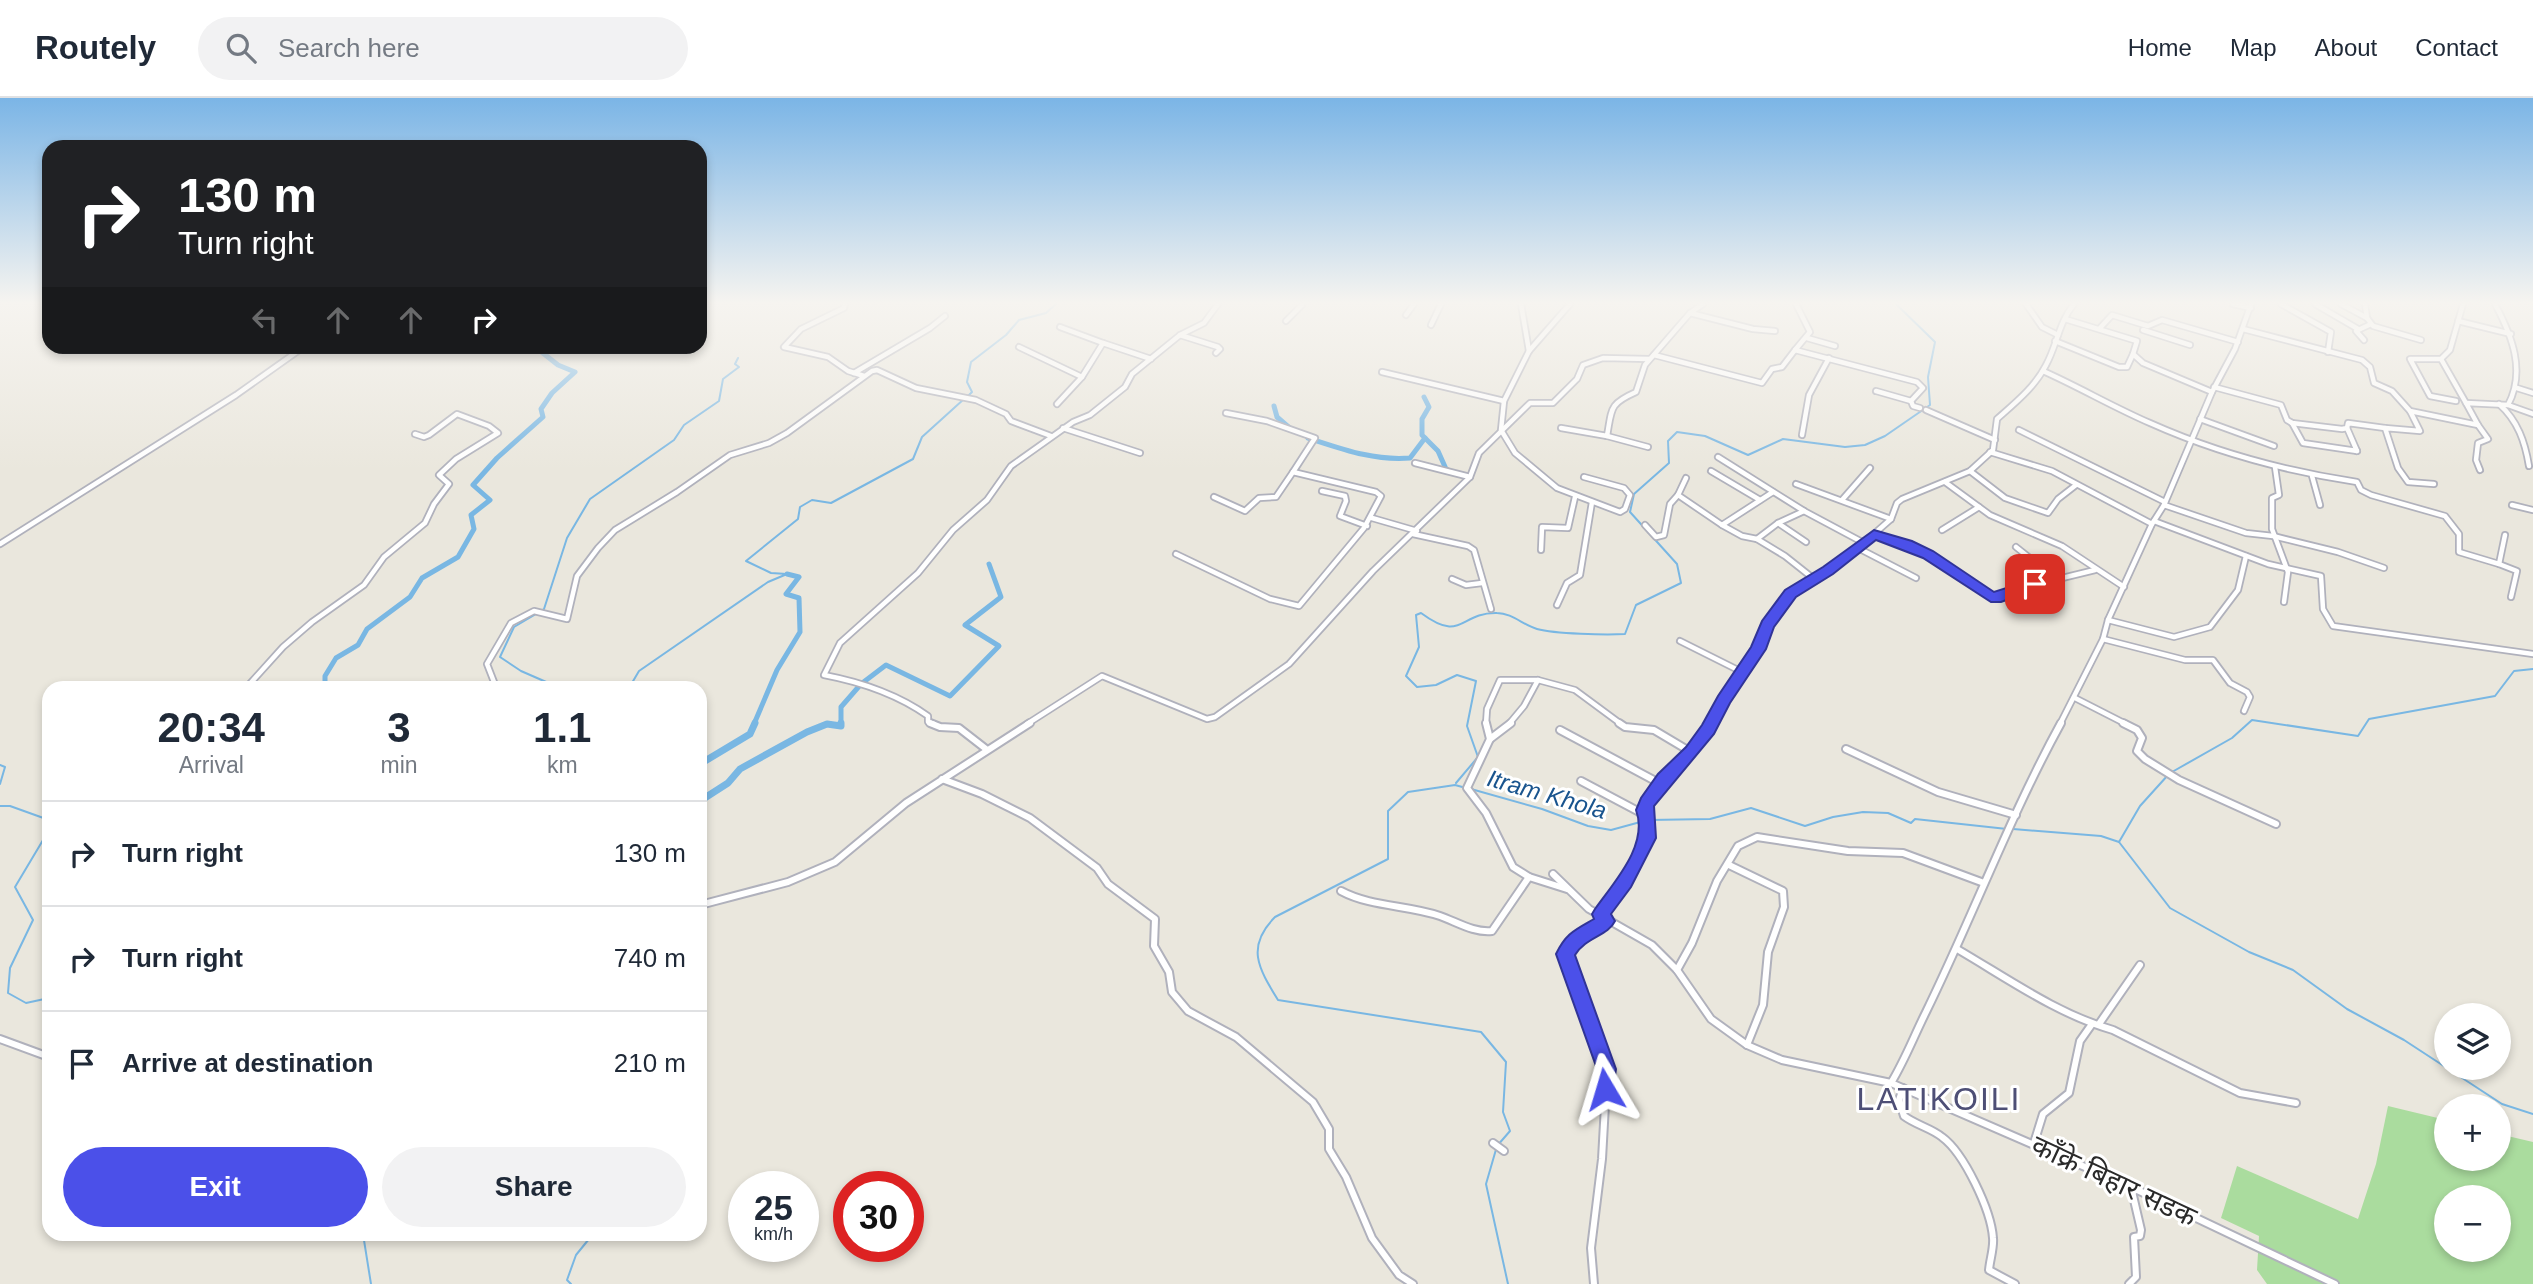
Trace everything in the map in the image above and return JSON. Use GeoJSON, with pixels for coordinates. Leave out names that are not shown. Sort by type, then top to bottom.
{"type":"FeatureCollection","features":[{"type":"Feature","properties":{"kind":"street"},"geometry":{"type":"LineString","coordinates":[[0,544],[236,395],[287,359]]}},
{"type":"Feature","properties":{"kind":"street"},"geometry":{"type":"LineString","coordinates":[[832,359],[864,376]]}},
{"type":"Feature","properties":{"kind":"street"},"geometry":{"type":"LineString","coordinates":[[854,373],[877,359]]}},
{"type":"Feature","properties":{"kind":"street"},"geometry":{"type":"LineString","coordinates":[[1044,359],[1082,377]]}},
{"type":"Feature","properties":{"kind":"street"},"geometry":{"type":"LineString","coordinates":[[1057,404],[1094,359]]}},
{"type":"Feature","properties":{"kind":"street"},"geometry":{"type":"LineString","coordinates":[[986,748],[959,728],[940,727],[928,722],[928,716],[920,709],[861,684],[824,675],[839,643],[918,573],[953,530],[987,500],[1011,466],[1063,428],[1090,415],[1125,387],[1132,374],[1152,359]]}},
{"type":"Feature","properties":{"kind":"street"},"geometry":{"type":"LineString","coordinates":[[1526,359],[1504,401],[1501,430],[1514,453],[1557,488],[1575,497],[1622,512],[1630,495],[1624,488],[1584,477]]}},
{"type":"Feature","properties":{"kind":"street"},"geometry":{"type":"LineString","coordinates":[[707,903],[788,882],[835,862],[906,803],[986,748],[1102,676],[1206,719],[1215,718],[1289,664],[1373,571],[1470,477],[1479,453],[1501,430],[1530,403],[1553,403],[1577,379],[1583,365],[1596,359]]}},
{"type":"Feature","properties":{"kind":"street"},"geometry":{"type":"LineString","coordinates":[[1607,436],[1612,406],[1616,401],[1636,392],[1640,375],[1649,359]]}},
{"type":"Feature","properties":{"kind":"street"},"geometry":{"type":"LineString","coordinates":[[1671,359],[1762,383],[1772,369],[1782,367],[1788,359]]}},
{"type":"Feature","properties":{"kind":"street"},"geometry":{"type":"LineString","coordinates":[[1802,435],[1801,425],[1814,381],[1829,359]]}},
{"type":"Feature","properties":{"kind":"street"},"geometry":{"type":"LineString","coordinates":[[1830,359],[1921,384],[1923,388],[1912,401]]}},
{"type":"Feature","properties":{"kind":"street"},"geometry":{"type":"LineString","coordinates":[[1601,914],[1625,882],[1648,838],[1645,807],[1661,784],[1691,752],[1758,649],[1767,625],[1787,598],[1874,535],[1891,519],[1897,503],[1902,499],[1970,471],[1993,450],[1997,419],[2029,391],[2043,372],[2048,359]]}},
{"type":"Feature","properties":{"kind":"street"},"geometry":{"type":"LineString","coordinates":[[2103,359],[2119,367],[2127,367],[2131,359]]}},
{"type":"Feature","properties":{"kind":"street"},"geometry":{"type":"LineString","coordinates":[[2139,359],[2179,380],[2281,405],[2287,420],[2292,423],[2347,428]]}},
{"type":"Feature","properties":{"kind":"street"},"geometry":{"type":"LineString","coordinates":[[1891,1083],[1904,1062],[1957,949],[2032,776],[2075,698],[2103,639],[2108,620],[2153,522],[2165,503],[2213,389],[2229,359]]}},
{"type":"Feature","properties":{"kind":"street"},"geometry":{"type":"LineString","coordinates":[[2354,359],[2367,363],[2374,383],[2392,391],[2410,411],[2420,431],[2348,423],[2347,428],[2358,452]]}},
{"type":"Feature","properties":{"kind":"street"},"geometry":{"type":"LineString","coordinates":[[2410,359],[2430,396],[2456,401]]}},
{"type":"Feature","properties":{"kind":"street"},"geometry":{"type":"LineString","coordinates":[[2441,359],[2488,439],[2478,443],[2476,460],[2480,470]]}},
{"type":"Feature","properties":{"kind":"street"},"geometry":{"type":"LineString","coordinates":[[2508,405],[2517,388],[2514,359]]}},
{"type":"Feature","properties":{"kind":"street"},"geometry":{"type":"LineString","coordinates":[[494,681],[486,664],[511,623],[534,611],[567,619],[573,603],[575,581],[609,533],[639,512],[668,498],[708,471],[715,462],[739,450],[745,451],[762,444],[808,421],[864,376],[877,370],[916,387],[966,397],[1006,414],[1011,421],[1051,436]]}},
{"type":"Feature","properties":{"kind":"street"},"geometry":{"type":"LineString","coordinates":[[1382,372],[1504,401]]}},
{"type":"Feature","properties":{"kind":"street"},"geometry":{"type":"LineString","coordinates":[[2043,372],[2080,387],[2150,423],[2191,439],[2275,467],[2312,476],[2357,482],[2361,490],[2371,495],[2445,516],[2459,534],[2459,552],[2517,571],[2511,597]]}},
{"type":"Feature","properties":{"kind":"street"},"geometry":{"type":"LineString","coordinates":[[2517,388],[2533,393]]}},
{"type":"Feature","properties":{"kind":"street"},"geometry":{"type":"LineString","coordinates":[[1877,391],[1912,401]]}},
{"type":"Feature","properties":{"kind":"street"},"geometry":{"type":"LineString","coordinates":[[1912,401],[1913,406],[1995,440]]}},
{"type":"Feature","properties":{"kind":"street"},"geometry":{"type":"LineString","coordinates":[[2466,402],[2508,405],[2533,414]]}},
{"type":"Feature","properties":{"kind":"street"},"geometry":{"type":"LineString","coordinates":[[2499,404],[2510,413],[2526,446],[2529,466]]}},
{"type":"Feature","properties":{"kind":"street"},"geometry":{"type":"LineString","coordinates":[[2410,411],[2478,425]]}},
{"type":"Feature","properties":{"kind":"street"},"geometry":{"type":"LineString","coordinates":[[1214,497],[1244,510],[1259,498],[1276,497],[1314,438],[1267,421],[1226,412]]}},
{"type":"Feature","properties":{"kind":"street"},"geometry":{"type":"LineString","coordinates":[[252,681],[283,647],[364,585],[384,556],[425,523],[434,504],[449,484],[439,475],[440,472],[498,433],[489,426],[457,414],[429,435],[424,437],[415,434]]}},
{"type":"Feature","properties":{"kind":"street"},"geometry":{"type":"LineString","coordinates":[[2200,419],[2274,446]]}},
{"type":"Feature","properties":{"kind":"street"},"geometry":{"type":"LineString","coordinates":[[2292,423],[2303,443],[2358,452]]}},
{"type":"Feature","properties":{"kind":"street"},"geometry":{"type":"LineString","coordinates":[[1063,428],[1140,453]]}},
{"type":"Feature","properties":{"kind":"street"},"geometry":{"type":"LineString","coordinates":[[1560,428],[1648,447]]}},
{"type":"Feature","properties":{"kind":"street"},"geometry":{"type":"LineString","coordinates":[[2385,428],[2404,479],[2414,484],[2434,484]]}},
{"type":"Feature","properties":{"kind":"street"},"geometry":{"type":"LineString","coordinates":[[2019,430],[2165,503],[2246,533],[2273,536],[2384,568]]}},
{"type":"Feature","properties":{"kind":"street"},"geometry":{"type":"LineString","coordinates":[[1990,452],[2052,471],[2153,522],[2246,556],[2323,578],[2323,610],[2333,626],[2533,654]]}},
{"type":"Feature","properties":{"kind":"street"},"geometry":{"type":"LineString","coordinates":[[1718,457],[1804,511],[1864,543]]}},
{"type":"Feature","properties":{"kind":"street"},"geometry":{"type":"LineString","coordinates":[[1415,463],[1470,477]]}},
{"type":"Feature","properties":{"kind":"street"},"geometry":{"type":"LineString","coordinates":[[2275,467],[2279,495],[2272,498],[2269,518],[2273,536],[2288,568],[2284,602]]}},
{"type":"Feature","properties":{"kind":"street"},"geometry":{"type":"LineString","coordinates":[[1842,500],[1870,468]]}},
{"type":"Feature","properties":{"kind":"street"},"geometry":{"type":"LineString","coordinates":[[1711,471],[1760,500]]}},
{"type":"Feature","properties":{"kind":"street"},"geometry":{"type":"LineString","coordinates":[[1970,471],[2005,498],[2048,513],[2058,499],[2076,485]]}},
{"type":"Feature","properties":{"kind":"street"},"geometry":{"type":"LineString","coordinates":[[1176,554],[1192,558],[1261,594],[1296,606],[1307,598],[1367,526],[1381,496],[1293,472]]}},
{"type":"Feature","properties":{"kind":"street"},"geometry":{"type":"LineString","coordinates":[[2312,476],[2320,505]]}},
{"type":"Feature","properties":{"kind":"street"},"geometry":{"type":"LineString","coordinates":[[1645,525],[1657,537],[1664,535],[1670,504],[1686,478]]}},
{"type":"Feature","properties":{"kind":"street"},"geometry":{"type":"LineString","coordinates":[[1945,482],[2006,523],[2062,546],[2124,587]]}},
{"type":"Feature","properties":{"kind":"street"},"geometry":{"type":"LineString","coordinates":[[1796,484],[1891,519]]}},
{"type":"Feature","properties":{"kind":"street"},"geometry":{"type":"LineString","coordinates":[[1322,491],[1345,496],[1346,501],[1340,516],[1367,526]]}},
{"type":"Feature","properties":{"kind":"street"},"geometry":{"type":"LineString","coordinates":[[1722,525],[1773,492]]}},
{"type":"Feature","properties":{"kind":"street"},"geometry":{"type":"LineString","coordinates":[[1678,495],[1722,525],[1748,539],[1757,539],[1785,556],[1814,579]]}},
{"type":"Feature","properties":{"kind":"street"},"geometry":{"type":"LineString","coordinates":[[1541,550],[1542,527],[1568,528],[1575,497]]}},
{"type":"Feature","properties":{"kind":"street"},"geometry":{"type":"LineString","coordinates":[[1557,605],[1567,583],[1580,575],[1592,502]]}},
{"type":"Feature","properties":{"kind":"street"},"geometry":{"type":"LineString","coordinates":[[2512,505],[2533,510]]}},
{"type":"Feature","properties":{"kind":"street"},"geometry":{"type":"LineString","coordinates":[[1942,530],[1979,507]]}},
{"type":"Feature","properties":{"kind":"street"},"geometry":{"type":"LineString","coordinates":[[1757,539],[1778,523],[1804,511]]}},
{"type":"Feature","properties":{"kind":"street"},"geometry":{"type":"LineString","coordinates":[[1372,518],[1471,547],[1491,609]]}},
{"type":"Feature","properties":{"kind":"street"},"geometry":{"type":"LineString","coordinates":[[1778,523],[1806,542]]}},
{"type":"Feature","properties":{"kind":"street"},"geometry":{"type":"LineString","coordinates":[[1874,535],[1907,544],[1928,554],[1991,597],[2001,597],[2012,590],[2095,570]]}},
{"type":"Feature","properties":{"kind":"street"},"geometry":{"type":"LineString","coordinates":[[2500,564],[2505,535]]}},
{"type":"Feature","properties":{"kind":"street"},"geometry":{"type":"LineString","coordinates":[[2016,547],[2058,581]]}},
{"type":"Feature","properties":{"kind":"street"},"geometry":{"type":"LineString","coordinates":[[1858,548],[1916,578]]}},
{"type":"Feature","properties":{"kind":"street"},"geometry":{"type":"LineString","coordinates":[[2108,620],[2174,637],[2210,627],[2238,590],[2246,556]]}},
{"type":"Feature","properties":{"kind":"street"},"geometry":{"type":"LineString","coordinates":[[1452,579],[1466,585],[1482,583]]}},
{"type":"Feature","properties":{"kind":"street"},"geometry":{"type":"LineString","coordinates":[[2103,639],[2185,660],[2213,660],[2230,683],[2247,692],[2250,697],[2244,711]]}},
{"type":"Feature","properties":{"kind":"street"},"geometry":{"type":"LineString","coordinates":[[1680,641],[1742,672]]}},
{"type":"Feature","properties":{"kind":"street"},"geometry":{"type":"LineString","coordinates":[[1490,739],[1484,713],[1500,680],[1538,680],[1575,690],[1625,727],[1654,730],[1691,752]]}},
{"type":"Feature","properties":{"kind":"street"},"geometry":{"type":"LineString","coordinates":[[1538,680],[1528,702],[1511,725],[1490,739],[1483,760],[1473,773],[1467,788],[1486,813],[1513,867],[1529,877],[1570,889]]}},
{"type":"Feature","properties":{"kind":"street"},"geometry":{"type":"LineString","coordinates":[[2075,698],[2137,730],[2142,738],[2138,755],[2165,772],[2276,824]]}},
{"type":"Feature","properties":{"kind":"street"},"geometry":{"type":"LineString","coordinates":[[1560,730],[1661,784]]}},
{"type":"Feature","properties":{"kind":"street"},"geometry":{"type":"LineString","coordinates":[[1846,749],[1938,792],[2016,815]]}},
{"type":"Feature","properties":{"kind":"street"},"geometry":{"type":"LineString","coordinates":[[942,779],[982,794],[1030,818],[1097,868],[1108,884],[1155,919],[1154,946],[1169,972],[1172,992],[1188,1011],[1236,1037],[1313,1102],[1329,1129],[1329,1149],[1346,1177],[1372,1238],[1399,1275],[1413,1284]]}},
{"type":"Feature","properties":{"kind":"street"},"geometry":{"type":"LineString","coordinates":[[1581,781],[1648,819]]}},
{"type":"Feature","properties":{"kind":"street"},"geometry":{"type":"LineString","coordinates":[[1677,970],[1685,959],[1712,890],[1738,846],[1757,837],[1848,850],[1903,853],[1984,883]]}},
{"type":"Feature","properties":{"kind":"street"},"geometry":{"type":"LineString","coordinates":[[1729,865],[1783,891],[1784,907],[1768,952],[1763,1005],[1747,1045]]}},
{"type":"Feature","properties":{"kind":"street"},"geometry":{"type":"LineString","coordinates":[[1553,874],[1589,909],[1601,914],[1606,921],[1575,939],[1565,954],[1607,1069],[1602,1158],[1591,1248],[1594,1284]]}},
{"type":"Feature","properties":{"kind":"street"},"geometry":{"type":"LineString","coordinates":[[1340,891],[1356,900],[1396,905],[1437,915],[1482,932],[1492,931],[1529,877]]}},
{"type":"Feature","properties":{"kind":"street","name":"काँक्रे बिहार सडक"},"geometry":{"type":"LineString","coordinates":[[1606,921],[1652,945],[1677,970],[1712,1019],[1747,1045],[1782,1060],[1891,1083],[2034,1143],[2335,1284]]}},
{"type":"Feature","properties":{"kind":"street"},"geometry":{"type":"LineString","coordinates":[[1957,949],[2096,1024],[2240,1093],[2296,1103]]}},
{"type":"Feature","properties":{"kind":"street"},"geometry":{"type":"LineString","coordinates":[[2034,1143],[2043,1114],[2058,1105],[2069,1093],[2080,1041],[2140,965]]}},
{"type":"Feature","properties":{"kind":"street"},"geometry":{"type":"LineString","coordinates":[[0,1039],[42,1054]]}},
{"type":"Feature","properties":{"kind":"street"},"geometry":{"type":"LineString","coordinates":[[1903,1088],[1899,1100],[1904,1116],[1943,1137],[1963,1158],[1974,1188],[1986,1207],[1993,1237],[1989,1270],[2015,1284]]}},
{"type":"Feature","properties":{"kind":"street"},"geometry":{"type":"LineString","coordinates":[[1493,1143],[1504,1150]]}},
{"type":"Feature","properties":{"kind":"street"},"geometry":{"type":"LineString","coordinates":[[2129,1284],[2136,1276],[2134,1237],[2140,1236],[2142,1230],[2131,1199],[2131,1187]]}},
{"type":"Feature","properties":{"kind":"green space"},"geometry":{"type":"Polygon","coordinates":[[[2388,1106],[2434,1117],[2434,1171],[2511,1171],[2511,1137],[2533,1142],[2533,1284],[2267,1284],[2257,1270],[2259,1236],[2221,1218],[2237,1166],[2358,1219],[2376,1164],[2388,1106]]]}},
{"type":"Feature","properties":{"kind":"waterway"},"geometry":{"type":"LineString","coordinates":[[325,681],[325,676],[336,658],[358,645],[367,629],[410,597],[422,578],[458,557],[474,529],[471,515],[490,500],[473,485],[497,458],[543,417],[541,409],[552,393],[575,372],[551,359]]}},
{"type":"Feature","properties":{"kind":"waterway"},"geometry":{"type":"LineString","coordinates":[[541,611],[544,609],[567,538],[590,499],[674,440],[684,425],[719,401],[723,379],[739,367],[735,364],[737,359]]}},
{"type":"Feature","properties":{"kind":"waterway"},"geometry":{"type":"LineString","coordinates":[[968,396],[972,392],[967,382],[971,362],[974,359]]}},
{"type":"Feature","properties":{"kind":"waterway"},"geometry":{"type":"LineString","coordinates":[[1456,783],[1478,757],[1467,726],[1476,681],[1457,675],[1436,685],[1417,687],[1406,676],[1419,647],[1416,615],[1421,613],[1435,622],[1453,626],[1485,614],[1497,613],[1545,631],[1625,634],[1636,605],[1681,583],[1677,564],[1630,512],[1634,494],[1669,463],[1668,441],[1677,432],[1705,436],[1748,455],[1783,439],[1845,447],[1865,445],[1885,436],[1930,405],[1928,377],[1932,359]]}},
{"type":"Feature","properties":{"kind":"waterway"},"geometry":{"type":"LineString","coordinates":[[1424,397],[1429,407],[1422,419],[1422,435],[1425,438]]}},
{"type":"Feature","properties":{"kind":"waterway"},"geometry":{"type":"LineString","coordinates":[[633,681],[639,671],[768,582],[787,574],[771,573],[746,561],[798,519],[800,507],[812,500],[831,503],[913,459],[922,437],[964,399]]}},
{"type":"Feature","properties":{"kind":"waterway"},"geometry":{"type":"LineString","coordinates":[[1274,406],[1277,417],[1292,430]]}},
{"type":"Feature","properties":{"kind":"waterway"},"geometry":{"type":"LineString","coordinates":[[1308,438],[1384,458],[1410,458],[1425,438]]}},
{"type":"Feature","properties":{"kind":"waterway"},"geometry":{"type":"LineString","coordinates":[[1425,438],[1438,451],[1446,469],[1450,471]]}},
{"type":"Feature","properties":{"kind":"waterway"},"geometry":{"type":"LineString","coordinates":[[827,724],[841,726],[841,707],[861,684],[886,665],[950,696],[999,646],[965,625],[1001,597],[989,564]]}},
{"type":"Feature","properties":{"kind":"waterway"},"geometry":{"type":"LineString","coordinates":[[754,724],[777,670],[800,632],[799,598],[786,594],[799,577],[787,574]]}},
{"type":"Feature","properties":{"kind":"waterway"},"geometry":{"type":"LineString","coordinates":[[536,614],[514,627],[500,657],[521,671],[544,681]]}},
{"type":"Feature","properties":{"kind":"waterway","name":"Itram Khola"},"geometry":{"type":"LineString","coordinates":[[2172,772],[2232,738],[2252,720],[2358,736],[2369,719],[2495,696],[2514,671],[2533,669]]}},
{"type":"Feature","properties":{"kind":"waterway"},"geometry":{"type":"LineString","coordinates":[[707,760],[750,734],[755,723]]}},
{"type":"Feature","properties":{"kind":"waterway"},"geometry":{"type":"LineString","coordinates":[[707,796],[728,783],[740,769],[827,724]]}},
{"type":"Feature","properties":{"kind":"waterway"},"geometry":{"type":"LineString","coordinates":[[0,765],[5,767],[0,784]]}},
{"type":"Feature","properties":{"kind":"waterway","name":"Itram Khola"},"geometry":{"type":"LineString","coordinates":[[2119,842],[2140,806],[2168,775]]}},
{"type":"Feature","properties":{"kind":"waterway","name":"Itram Khola"},"geometry":{"type":"LineString","coordinates":[[1466,788],[1455,785],[1408,792],[1388,811],[1388,859],[1275,917],[1260,938],[1258,958],[1265,978],[1278,1000],[1481,1032],[1506,1062],[1503,1112],[1510,1131],[1497,1146],[1486,1184],[1508,1284]]}},
{"type":"Feature","properties":{"kind":"waterway","name":"Itram Khola"},"geometry":{"type":"LineString","coordinates":[[1471,789],[1542,809],[1588,826],[1611,830],[1644,821]]}},
{"type":"Feature","properties":{"kind":"waterway"},"geometry":{"type":"LineString","coordinates":[[0,806],[10,806],[42,817]]}},
{"type":"Feature","properties":{"kind":"waterway","name":"Itram Khola"},"geometry":{"type":"LineString","coordinates":[[1649,820],[1710,819],[1751,808],[1805,826],[1833,817],[1863,812],[1888,813],[1911,823],[1915,819],[2007,829]]}},
{"type":"Feature","properties":{"kind":"waterway","name":"Itram Khola"},"geometry":{"type":"LineString","coordinates":[[2013,829],[2101,836],[2119,842]]}},
{"type":"Feature","properties":{"kind":"waterway"},"geometry":{"type":"LineString","coordinates":[[42,842],[15,887],[33,920],[10,968],[8,993],[26,1003],[42,1000]]}},
{"type":"Feature","properties":{"kind":"waterway"},"geometry":{"type":"LineString","coordinates":[[2119,842],[2170,908],[2249,952],[2293,970],[2347,1009],[2404,1040],[2502,1104],[2533,1114]]}},
{"type":"Feature","properties":{"kind":"waterway"},"geometry":{"type":"LineString","coordinates":[[364,1241],[371,1284]]}},
{"type":"Feature","properties":{"kind":"waterway"},"geometry":{"type":"LineString","coordinates":[[571,1284],[567,1280],[576,1255],[587,1241]]}},
{"type":"Feature","properties":{"kind":"district","name":"LATIKOILI"},"geometry":{"type":"Point","coordinates":[1939,1099]}},
{"type":"Feature","properties":{"kind":"route"},"geometry":{"type":"LineString","coordinates":[[1605,1089],[1607,1069],[1565,954],[1575,939],[1606,921],[1601,914],[1609,908],[1648,838],[1649,822],[1644,810],[1647,803],[1664,779],[1691,752],[1708,729],[1758,649],[1767,625],[1790,594],[1828,571],[1874,535],[1907,544],[1928,554],[1991,597],[2001,597],[2012,590],[2035,584]]}}]}
